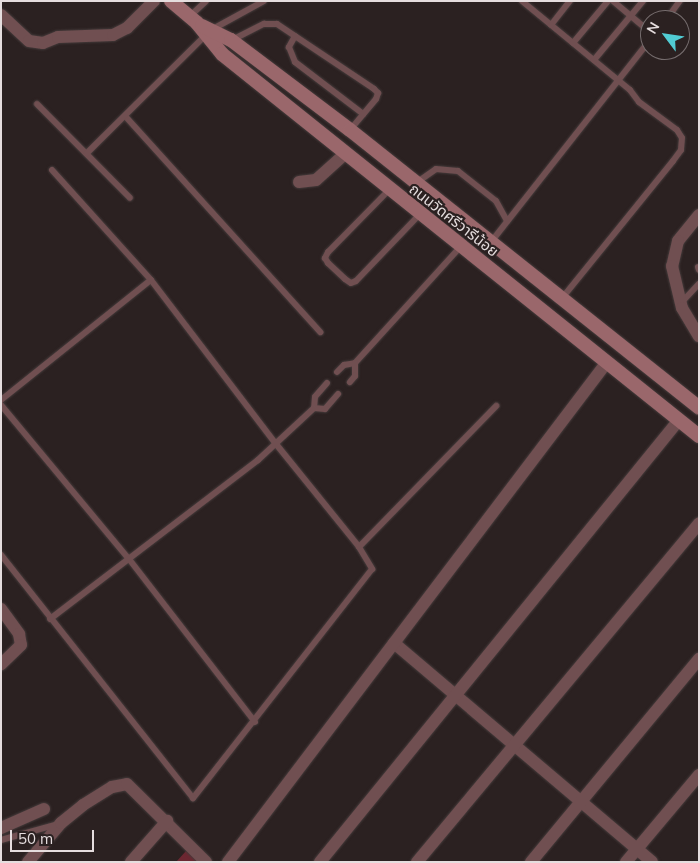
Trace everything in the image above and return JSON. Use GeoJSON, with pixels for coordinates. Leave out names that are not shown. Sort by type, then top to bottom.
{"type":"FeatureCollection","features":[{"type":"Feature","properties":{"kind":"main road","name":"ถนนวัดศรีวารีน้อย"},"geometry":{"type":"LineString","coordinates":[[171,1],[208,32],[222,54],[389,190],[699,436]]}},
{"type":"Feature","properties":{"kind":"main road","name":"ถนนวัดศรีวารีน้อย"},"geometry":{"type":"LineString","coordinates":[[208,32],[231,40],[350,130],[699,408]]}},
{"type":"Feature","properties":{"kind":"main road"},"geometry":{"type":"LineString","coordinates":[[341,151],[350,130]]}},
{"type":"Feature","properties":{"kind":"street"},"geometry":{"type":"LineString","coordinates":[[1,14],[29,41],[43,43],[58,37],[113,35],[128,28],[154,1]]}},
{"type":"Feature","properties":{"kind":"street"},"geometry":{"type":"LineString","coordinates":[[299,182],[316,180],[341,151]]}},
{"type":"Feature","properties":{"kind":"street"},"geometry":{"type":"LineString","coordinates":[[699,215],[678,241],[672,255],[681,303],[699,336]]}},
{"type":"Feature","properties":{"kind":"street"},"geometry":{"type":"LineString","coordinates":[[229,861],[607,362]]}},
{"type":"Feature","properties":{"kind":"street"},"geometry":{"type":"LineString","coordinates":[[320,862],[679,420]]}},
{"type":"Feature","properties":{"kind":"street"},"geometry":{"type":"LineString","coordinates":[[417,862],[699,523]]}},
{"type":"Feature","properties":{"kind":"street"},"geometry":{"type":"LineString","coordinates":[[1,609],[19,634],[21,645],[1,664]]}},
{"type":"Feature","properties":{"kind":"street"},"geometry":{"type":"LineString","coordinates":[[394,643],[515,743],[652,862]]}},
{"type":"Feature","properties":{"kind":"street"},"geometry":{"type":"LineString","coordinates":[[531,862],[699,659]]}},
{"type":"Feature","properties":{"kind":"street"},"geometry":{"type":"LineString","coordinates":[[626,862],[699,775]]}},
{"type":"Feature","properties":{"kind":"street"},"geometry":{"type":"LineString","coordinates":[[28,862],[61,823],[112,787],[127,784],[167,821],[206,862]]}},
{"type":"Feature","properties":{"kind":"street"},"geometry":{"type":"LineString","coordinates":[[1,828],[44,809]]}},
{"type":"Feature","properties":{"kind":"street"},"geometry":{"type":"LineString","coordinates":[[131,862],[167,821]]}},
{"type":"Feature","properties":{"kind":"lane"},"geometry":{"type":"LineString","coordinates":[[193,20],[206,1]]}},
{"type":"Feature","properties":{"kind":"lane"},"geometry":{"type":"LineString","coordinates":[[86,153],[126,116],[208,32],[264,1]]}},
{"type":"Feature","properties":{"kind":"lane"},"geometry":{"type":"LineString","coordinates":[[522,1],[532,4],[551,25],[618,80],[639,102],[677,130],[683,143],[673,161],[562,298]]}},
{"type":"Feature","properties":{"kind":"lane"},"geometry":{"type":"LineString","coordinates":[[551,25],[570,1]]}},
{"type":"Feature","properties":{"kind":"lane"},"geometry":{"type":"LineString","coordinates":[[573,43],[608,1]]}},
{"type":"Feature","properties":{"kind":"lane"},"geometry":{"type":"LineString","coordinates":[[613,1],[640,24]]}},
{"type":"Feature","properties":{"kind":"lane"},"geometry":{"type":"LineString","coordinates":[[594,60],[643,1]]}},
{"type":"Feature","properties":{"kind":"lane"},"geometry":{"type":"LineString","coordinates":[[231,40],[264,24],[277,24],[378,93],[364,114],[350,130]]}},
{"type":"Feature","properties":{"kind":"lane"},"geometry":{"type":"LineString","coordinates":[[295,36],[289,54],[295,62],[364,114]]}},
{"type":"Feature","properties":{"kind":"lane"},"geometry":{"type":"LineString","coordinates":[[491,242],[640,52]]}},
{"type":"Feature","properties":{"kind":"lane"},"geometry":{"type":"LineString","coordinates":[[37,104],[130,198]]}},
{"type":"Feature","properties":{"kind":"lane"},"geometry":{"type":"LineString","coordinates":[[126,116],[320,332]]}},
{"type":"Feature","properties":{"kind":"lane"},"geometry":{"type":"LineString","coordinates":[[416,183],[436,169],[448,167],[458,171],[496,201],[507,221]]}},
{"type":"Feature","properties":{"kind":"lane"},"geometry":{"type":"LineString","coordinates":[[1,555],[193,798],[255,722],[372,569],[359,547],[276,444],[151,280],[52,170]]}},
{"type":"Feature","properties":{"kind":"lane"},"geometry":{"type":"LineString","coordinates":[[389,190],[325,258],[345,279],[351,283],[356,280],[420,214]]}},
{"type":"Feature","properties":{"kind":"lane"},"geometry":{"type":"LineString","coordinates":[[337,372],[344,365],[355,363],[461,246]]}},
{"type":"Feature","properties":{"kind":"lane"},"geometry":{"type":"LineString","coordinates":[[1,400],[151,280]]}},
{"type":"Feature","properties":{"kind":"lane"},"geometry":{"type":"LineString","coordinates":[[681,303],[699,284]]}},
{"type":"Feature","properties":{"kind":"lane"},"geometry":{"type":"LineString","coordinates":[[350,382],[355,376],[355,363]]}},
{"type":"Feature","properties":{"kind":"lane"},"geometry":{"type":"LineString","coordinates":[[50,619],[276,444],[314,408],[315,397],[327,382]]}},
{"type":"Feature","properties":{"kind":"lane"},"geometry":{"type":"LineString","coordinates":[[314,408],[325,409],[338,394]]}},
{"type":"Feature","properties":{"kind":"lane"},"geometry":{"type":"LineString","coordinates":[[1,405],[129,559],[255,722]]}},
{"type":"Feature","properties":{"kind":"lane"},"geometry":{"type":"LineString","coordinates":[[359,547],[496,406]]}},
{"type":"Feature","properties":{"kind":"lane"},"geometry":{"type":"LineString","coordinates":[[1,840],[61,823]]}},
{"type":"Feature","properties":{"kind":"building"},"geometry":{"type":"Polygon","coordinates":[[[186,851],[199,862],[176,862],[186,851]]]}}]}
